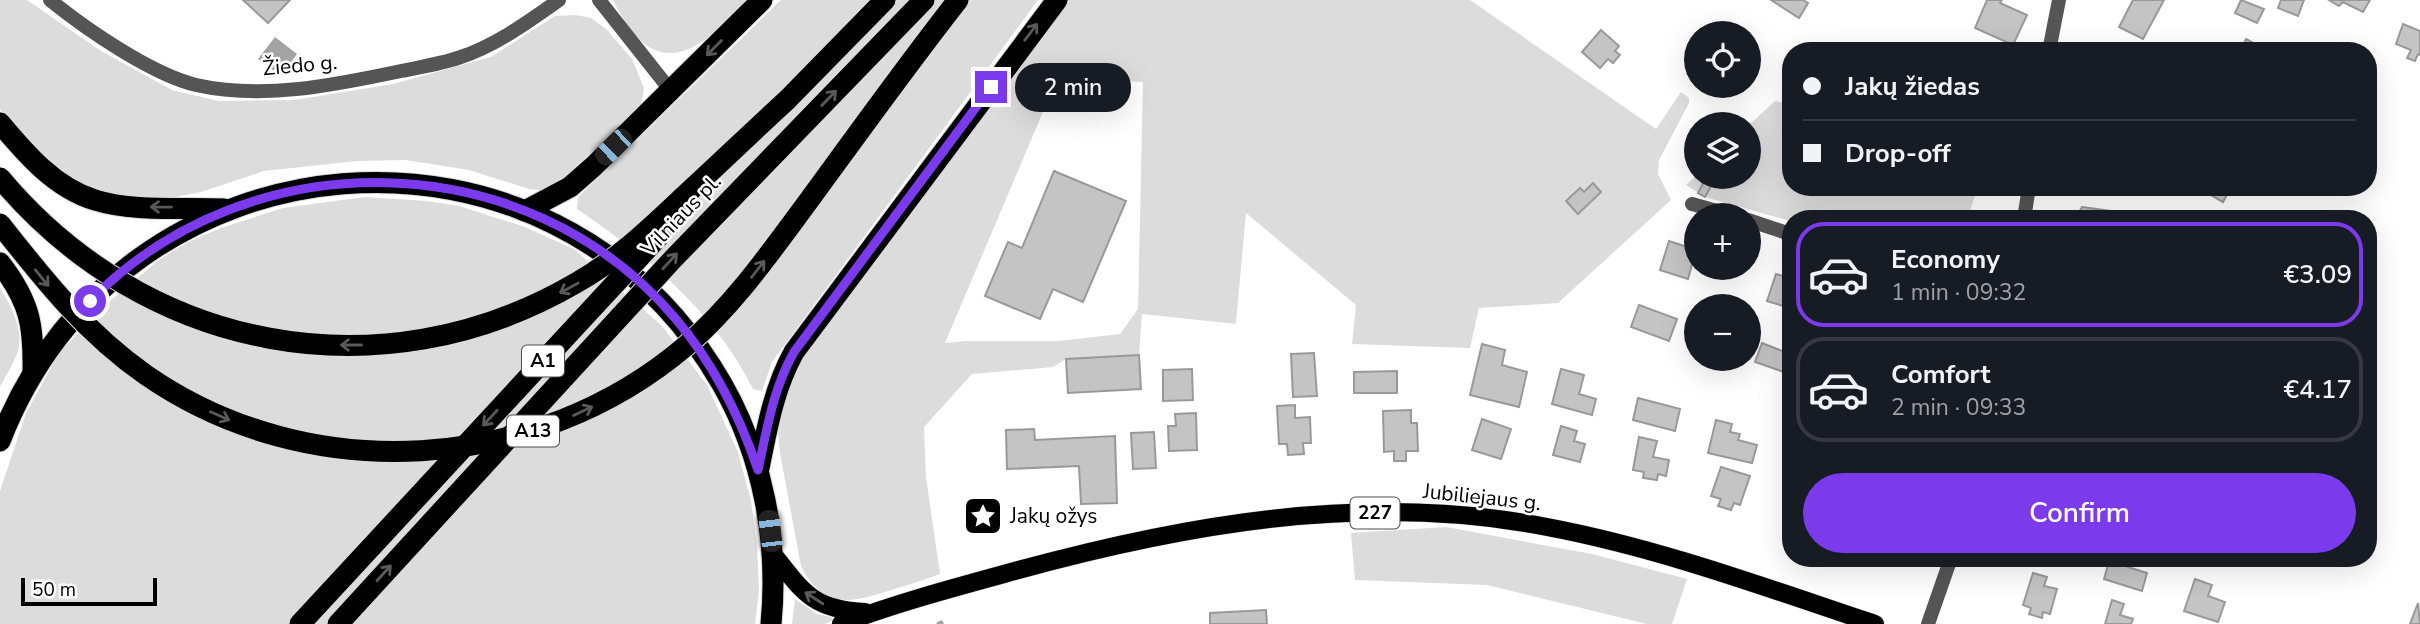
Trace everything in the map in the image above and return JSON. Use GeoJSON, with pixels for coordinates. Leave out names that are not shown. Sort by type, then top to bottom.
{"type":"FeatureCollection","features":[{"type":"Feature","properties":{"kind":"highway"},"geometry":{"type":"LineString","coordinates":[[525,211],[570,187],[671,92],[762,0]]}},
{"type":"Feature","properties":{"kind":"highway","name":"Vilniaus pl."},"geometry":{"type":"LineString","coordinates":[[300,624],[787,100],[885,0]]}},
{"type":"Feature","properties":{"kind":"highway","name":"Vilniaus pl."},"geometry":{"type":"LineString","coordinates":[[338,624],[673,258],[924,0]]}},
{"type":"Feature","properties":{"kind":"highway","name":"A13"},"geometry":{"type":"LineString","coordinates":[[0,224],[49,287],[94,334],[145,375],[211,412],[261,432],[335,449],[421,453],[485,444],[548,426],[608,400],[662,365],[703,330],[754,274],[958,0]]}},
{"type":"Feature","properties":{"kind":"highway"},"geometry":{"type":"LineString","coordinates":[[758,470],[774,398],[782,374],[794,352],[1057,0]]}},
{"type":"Feature","properties":{"kind":"highway"},"geometry":{"type":"LineString","coordinates":[[0,178],[38,220],[88,262],[115,280],[172,309],[265,338],[329,345],[395,344],[433,338],[489,323],[520,312],[579,282],[641,237],[787,100]]}},
{"type":"Feature","properties":{"kind":"highway"},"geometry":{"type":"LineString","coordinates":[[0,122],[39,166],[70,189],[94,200],[121,206],[230,209]]}},
{"type":"Feature","properties":{"kind":"highway"},"geometry":{"type":"LineString","coordinates":[[0,441],[33,373],[76,315],[104,287],[166,240],[230,209],[275,194],[315,186],[372,181],[438,187],[481,196],[525,211],[576,236],[611,259],[648,289],[674,316],[711,366],[744,428],[767,506],[773,554],[771,624]]}},
{"type":"Feature","properties":{"kind":"highway"},"geometry":{"type":"LineString","coordinates":[[0,263],[18,290],[30,317],[34,341],[33,373]]}},
{"type":"Feature","properties":{"kind":"main road","name":"Jubiliejaus g."},"geometry":{"type":"LineString","coordinates":[[872,612],[1143,538],[1244,521],[1320,514],[1376,513],[1457,516],[1558,529],[1609,540],[1875,624]]}},
{"type":"Feature","properties":{"kind":"main road","name":"227"},"geometry":{"type":"LineString","coordinates":[[773,554],[810,598],[831,608],[872,612]]}},
{"type":"Feature","properties":{"kind":"main road","name":"227"},"geometry":{"type":"LineString","coordinates":[[841,624],[872,612]]}},
{"type":"Feature","properties":{"kind":"street","name":"Žiedo g."},"geometry":{"type":"LineString","coordinates":[[50,0],[112,45],[158,69],[194,84],[237,91],[296,89],[353,81],[458,58],[507,34],[559,0]]}},
{"type":"Feature","properties":{"kind":"street"},"geometry":{"type":"LineString","coordinates":[[599,0],[671,92]]}},
{"type":"Feature","properties":{"kind":"street"},"geometry":{"type":"LineString","coordinates":[[2051,42],[2059,0]]}},
{"type":"Feature","properties":{"kind":"street"},"geometry":{"type":"LineString","coordinates":[[1761,224],[1782,231]]}},
{"type":"Feature","properties":{"kind":"street"},"geometry":{"type":"LineString","coordinates":[[1928,624],[1948,567]]}},
{"type":"Feature","properties":{"kind":"shaded area"},"geometry":{"type":"Polygon","coordinates":[[[0,0],[27,0],[101,51],[172,90],[219,101],[294,100],[393,84],[491,57],[555,16],[576,15],[591,18],[606,29],[632,59],[644,88],[638,110],[551,191],[529,189],[469,170],[405,160],[357,161],[264,171],[201,192],[166,199],[117,196],[70,181],[19,132],[0,109],[0,0]]]}},
{"type":"Feature","properties":{"kind":"shaded area"},"geometry":{"type":"Polygon","coordinates":[[[613,0],[746,0],[706,39],[690,49],[675,53],[650,48],[630,28],[613,0]]]}},
{"type":"Feature","properties":{"kind":"shaded area"},"geometry":{"type":"Polygon","coordinates":[[[781,0],[1038,0],[772,362],[762,391],[753,389],[719,335],[677,288],[629,246],[577,209],[578,197],[781,0]]]}},
{"type":"Feature","properties":{"kind":"shaded area"},"geometry":{"type":"Polygon","coordinates":[[[1068,0],[1470,0],[1656,129],[1681,92],[1684,98],[1689,98],[1689,103],[1659,160],[1658,174],[1671,200],[1558,303],[1479,308],[1470,348],[1352,344],[1356,305],[1246,213],[1236,324],[1142,314],[1139,355],[1066,359],[1053,367],[972,374],[924,427],[926,477],[940,574],[874,595],[848,600],[827,596],[809,580],[801,566],[780,453],[777,422],[795,367],[861,274],[1068,0]],[[1057,71],[1056,81],[945,343],[1058,341],[1120,334],[1138,309],[1143,82],[1057,77],[1057,71]]]}},
{"type":"Feature","properties":{"kind":"shaded area"},"geometry":{"type":"Polygon","coordinates":[[[275,37],[297,54],[281,76],[258,59],[275,37]]]}},
{"type":"Feature","properties":{"kind":"shaded area"},"geometry":{"type":"Polygon","coordinates":[[[1775,101],[1782,102],[1782,196],[1975,196],[1970,210],[1782,210],[1782,219],[1761,213],[1761,203],[1726,203],[1705,197],[1692,189],[1761,189],[1761,114],[1775,101]]]}},
{"type":"Feature","properties":{"kind":"shaded area"},"geometry":{"type":"Polygon","coordinates":[[[365,197],[459,206],[525,227],[574,249],[662,326],[707,385],[738,452],[751,501],[757,545],[759,591],[755,624],[0,624],[0,491],[26,413],[59,353],[105,305],[160,259],[186,243],[221,228],[283,208],[365,197]]]}},
{"type":"Feature","properties":{"kind":"shaded area"},"geometry":{"type":"Polygon","coordinates":[[[0,288],[19,330],[19,346],[0,387],[0,288]]]}},
{"type":"Feature","properties":{"kind":"shaded area"},"geometry":{"type":"Polygon","coordinates":[[[1446,527],[1592,554],[1687,579],[1672,624],[1647,624],[1487,585],[1355,580],[1351,533],[1446,527]]]}},
{"type":"Feature","properties":{"kind":"shaded area"},"geometry":{"type":"Polygon","coordinates":[[[795,599],[817,614],[831,617],[833,620],[825,624],[792,624],[795,599]]]}},
{"type":"Feature","properties":{"kind":"building"},"geometry":{"type":"Polygon","coordinates":[[[243,0],[290,0],[268,23],[243,0]]]}},
{"type":"Feature","properties":{"kind":"building"},"geometry":{"type":"Polygon","coordinates":[[[1771,0],[1803,0],[1808,3],[1799,18],[1771,0]]]}},
{"type":"Feature","properties":{"kind":"building"},"geometry":{"type":"Polygon","coordinates":[[[1987,0],[2002,0],[2000,3],[2027,15],[2014,42],[2006,42],[1975,28],[1987,0]]]}},
{"type":"Feature","properties":{"kind":"building"},"geometry":{"type":"Polygon","coordinates":[[[2133,0],[2164,0],[2143,39],[2119,27],[2133,0]]]}},
{"type":"Feature","properties":{"kind":"building"},"geometry":{"type":"Polygon","coordinates":[[[2241,0],[2264,9],[2257,23],[2235,13],[2241,0]]]}},
{"type":"Feature","properties":{"kind":"building"},"geometry":{"type":"Polygon","coordinates":[[[2281,0],[2304,0],[2298,16],[2278,8],[2281,0]]]}},
{"type":"Feature","properties":{"kind":"building"},"geometry":{"type":"Polygon","coordinates":[[[2329,0],[2370,0],[2363,12],[2343,2],[2339,6],[2329,0]]]}},
{"type":"Feature","properties":{"kind":"building"},"geometry":{"type":"Polygon","coordinates":[[[2403,24],[2420,31],[2420,55],[2418,54],[2415,61],[2407,58],[2411,50],[2396,44],[2403,24]]]}},
{"type":"Feature","properties":{"kind":"building"},"geometry":{"type":"Polygon","coordinates":[[[1601,30],[1619,46],[1615,51],[1620,55],[1613,63],[1608,59],[1600,68],[1582,52],[1601,30]]]}},
{"type":"Feature","properties":{"kind":"building"},"geometry":{"type":"Polygon","coordinates":[[[1054,171],[1126,201],[1083,302],[1053,289],[1040,319],[985,296],[1008,242],[1022,248],[1054,171]]]}},
{"type":"Feature","properties":{"kind":"building"},"geometry":{"type":"Polygon","coordinates":[[[1593,183],[1601,192],[1578,214],[1566,201],[1580,188],[1584,192],[1593,183]]]}},
{"type":"Feature","properties":{"kind":"building"},"geometry":{"type":"Polygon","coordinates":[[[1700,189],[1710,189],[1705,197],[1698,193],[1700,189]]]}},
{"type":"Feature","properties":{"kind":"building"},"geometry":{"type":"Polygon","coordinates":[[[2213,196],[2226,196],[2223,202],[2213,196]]]}},
{"type":"Feature","properties":{"kind":"building"},"geometry":{"type":"Polygon","coordinates":[[[2082,207],[2104,210],[2080,210],[2082,207]]]}},
{"type":"Feature","properties":{"kind":"building"},"geometry":{"type":"Polygon","coordinates":[[[1669,241],[1684,246],[1684,278],[1660,270],[1669,241]]]}},
{"type":"Feature","properties":{"kind":"building"},"geometry":{"type":"Polygon","coordinates":[[[1776,274],[1782,276],[1782,306],[1767,301],[1776,274]]]}},
{"type":"Feature","properties":{"kind":"building"},"geometry":{"type":"Polygon","coordinates":[[[1639,305],[1677,319],[1669,341],[1631,327],[1639,305]]]}},
{"type":"Feature","properties":{"kind":"building"},"geometry":{"type":"Polygon","coordinates":[[[1762,343],[1782,351],[1782,371],[1761,364],[1762,343]]]}},
{"type":"Feature","properties":{"kind":"building"},"geometry":{"type":"Polygon","coordinates":[[[1482,344],[1505,350],[1502,365],[1527,372],[1519,407],[1470,395],[1482,344]]]}},
{"type":"Feature","properties":{"kind":"building"},"geometry":{"type":"Polygon","coordinates":[[[1314,353],[1317,396],[1293,397],[1291,354],[1314,353]]]}},
{"type":"Feature","properties":{"kind":"building"},"geometry":{"type":"Polygon","coordinates":[[[1139,355],[1141,389],[1068,393],[1066,359],[1139,355]]]}},
{"type":"Feature","properties":{"kind":"building"},"geometry":{"type":"Polygon","coordinates":[[[1192,369],[1193,400],[1163,401],[1163,370],[1192,369]]]}},
{"type":"Feature","properties":{"kind":"building"},"geometry":{"type":"Polygon","coordinates":[[[1561,369],[1584,375],[1579,394],[1596,399],[1592,415],[1552,404],[1561,369]]]}},
{"type":"Feature","properties":{"kind":"building"},"geometry":{"type":"Polygon","coordinates":[[[1397,371],[1397,393],[1354,393],[1354,372],[1397,371]]]}},
{"type":"Feature","properties":{"kind":"building"},"geometry":{"type":"Polygon","coordinates":[[[1638,398],[1680,409],[1675,431],[1633,420],[1638,398]]]}},
{"type":"Feature","properties":{"kind":"building"},"geometry":{"type":"Polygon","coordinates":[[[1295,405],[1295,418],[1310,417],[1311,443],[1303,443],[1304,454],[1288,455],[1287,444],[1279,444],[1277,406],[1295,405]]]}},
{"type":"Feature","properties":{"kind":"building"},"geometry":{"type":"Polygon","coordinates":[[[1411,410],[1411,423],[1417,423],[1418,451],[1406,451],[1406,461],[1394,461],[1394,451],[1384,452],[1383,411],[1411,410]]]}},
{"type":"Feature","properties":{"kind":"building"},"geometry":{"type":"Polygon","coordinates":[[[1196,413],[1197,450],[1169,451],[1168,426],[1176,426],[1175,414],[1196,413]]]}},
{"type":"Feature","properties":{"kind":"building"},"geometry":{"type":"Polygon","coordinates":[[[1482,419],[1511,429],[1501,459],[1472,450],[1482,419]]]}},
{"type":"Feature","properties":{"kind":"building"},"geometry":{"type":"Polygon","coordinates":[[[1716,420],[1732,424],[1730,432],[1740,434],[1738,440],[1757,445],[1752,463],[1708,453],[1716,420]]]}},
{"type":"Feature","properties":{"kind":"building"},"geometry":{"type":"Polygon","coordinates":[[[1561,426],[1577,431],[1574,441],[1585,444],[1580,462],[1553,455],[1561,426]]]}},
{"type":"Feature","properties":{"kind":"building"},"geometry":{"type":"Polygon","coordinates":[[[1034,429],[1035,440],[1115,436],[1117,503],[1081,504],[1079,466],[1007,469],[1006,430],[1034,429]]]}},
{"type":"Feature","properties":{"kind":"building"},"geometry":{"type":"Polygon","coordinates":[[[1154,432],[1156,468],[1133,469],[1131,433],[1154,432]]]}},
{"type":"Feature","properties":{"kind":"building"},"geometry":{"type":"Polygon","coordinates":[[[1639,437],[1657,441],[1653,457],[1669,460],[1666,476],[1658,474],[1657,480],[1643,478],[1644,472],[1633,470],[1639,437]]]}},
{"type":"Feature","properties":{"kind":"building"},"geometry":{"type":"Polygon","coordinates":[[[1721,467],[1750,476],[1740,505],[1734,503],[1731,510],[1718,506],[1721,499],[1711,496],[1721,467]]]}},
{"type":"Feature","properties":{"kind":"building"},"geometry":{"type":"Polygon","coordinates":[[[2107,567],[2128,567],[2147,573],[2142,591],[2104,579],[2107,567]]]}},
{"type":"Feature","properties":{"kind":"building"},"geometry":{"type":"Polygon","coordinates":[[[2033,573],[2047,577],[2044,586],[2057,589],[2050,614],[2043,612],[2042,618],[2029,614],[2031,608],[2023,605],[2033,573]]]}},
{"type":"Feature","properties":{"kind":"building"},"geometry":{"type":"Polygon","coordinates":[[[2195,579],[2212,585],[2208,596],[2225,602],[2218,622],[2184,611],[2195,579]]]}},
{"type":"Feature","properties":{"kind":"building"},"geometry":{"type":"Polygon","coordinates":[[[2112,600],[2124,604],[2120,615],[2133,619],[2131,624],[2105,624],[2112,600]]]}},
{"type":"Feature","properties":{"kind":"building"},"geometry":{"type":"Polygon","coordinates":[[[2418,603],[2420,624],[2410,624],[2418,603]]]}},
{"type":"Feature","properties":{"kind":"building"},"geometry":{"type":"Polygon","coordinates":[[[1266,610],[1267,624],[1210,624],[1210,613],[1266,610]]]}},
{"type":"Feature","properties":{"kind":"place","name":"Jakų ožys"},"geometry":{"type":"Point","coordinates":[983,516]}},
{"type":"Feature","properties":{"kind":"route"},"geometry":{"type":"LineString","coordinates":[[90,301],[135,262],[166,240],[197,223],[271,195],[315,186],[372,181],[438,187],[481,196],[555,224],[611,259],[648,289],[674,316],[711,366],[744,428],[758,470],[774,398],[782,374],[794,352],[991,87]]}}]}
